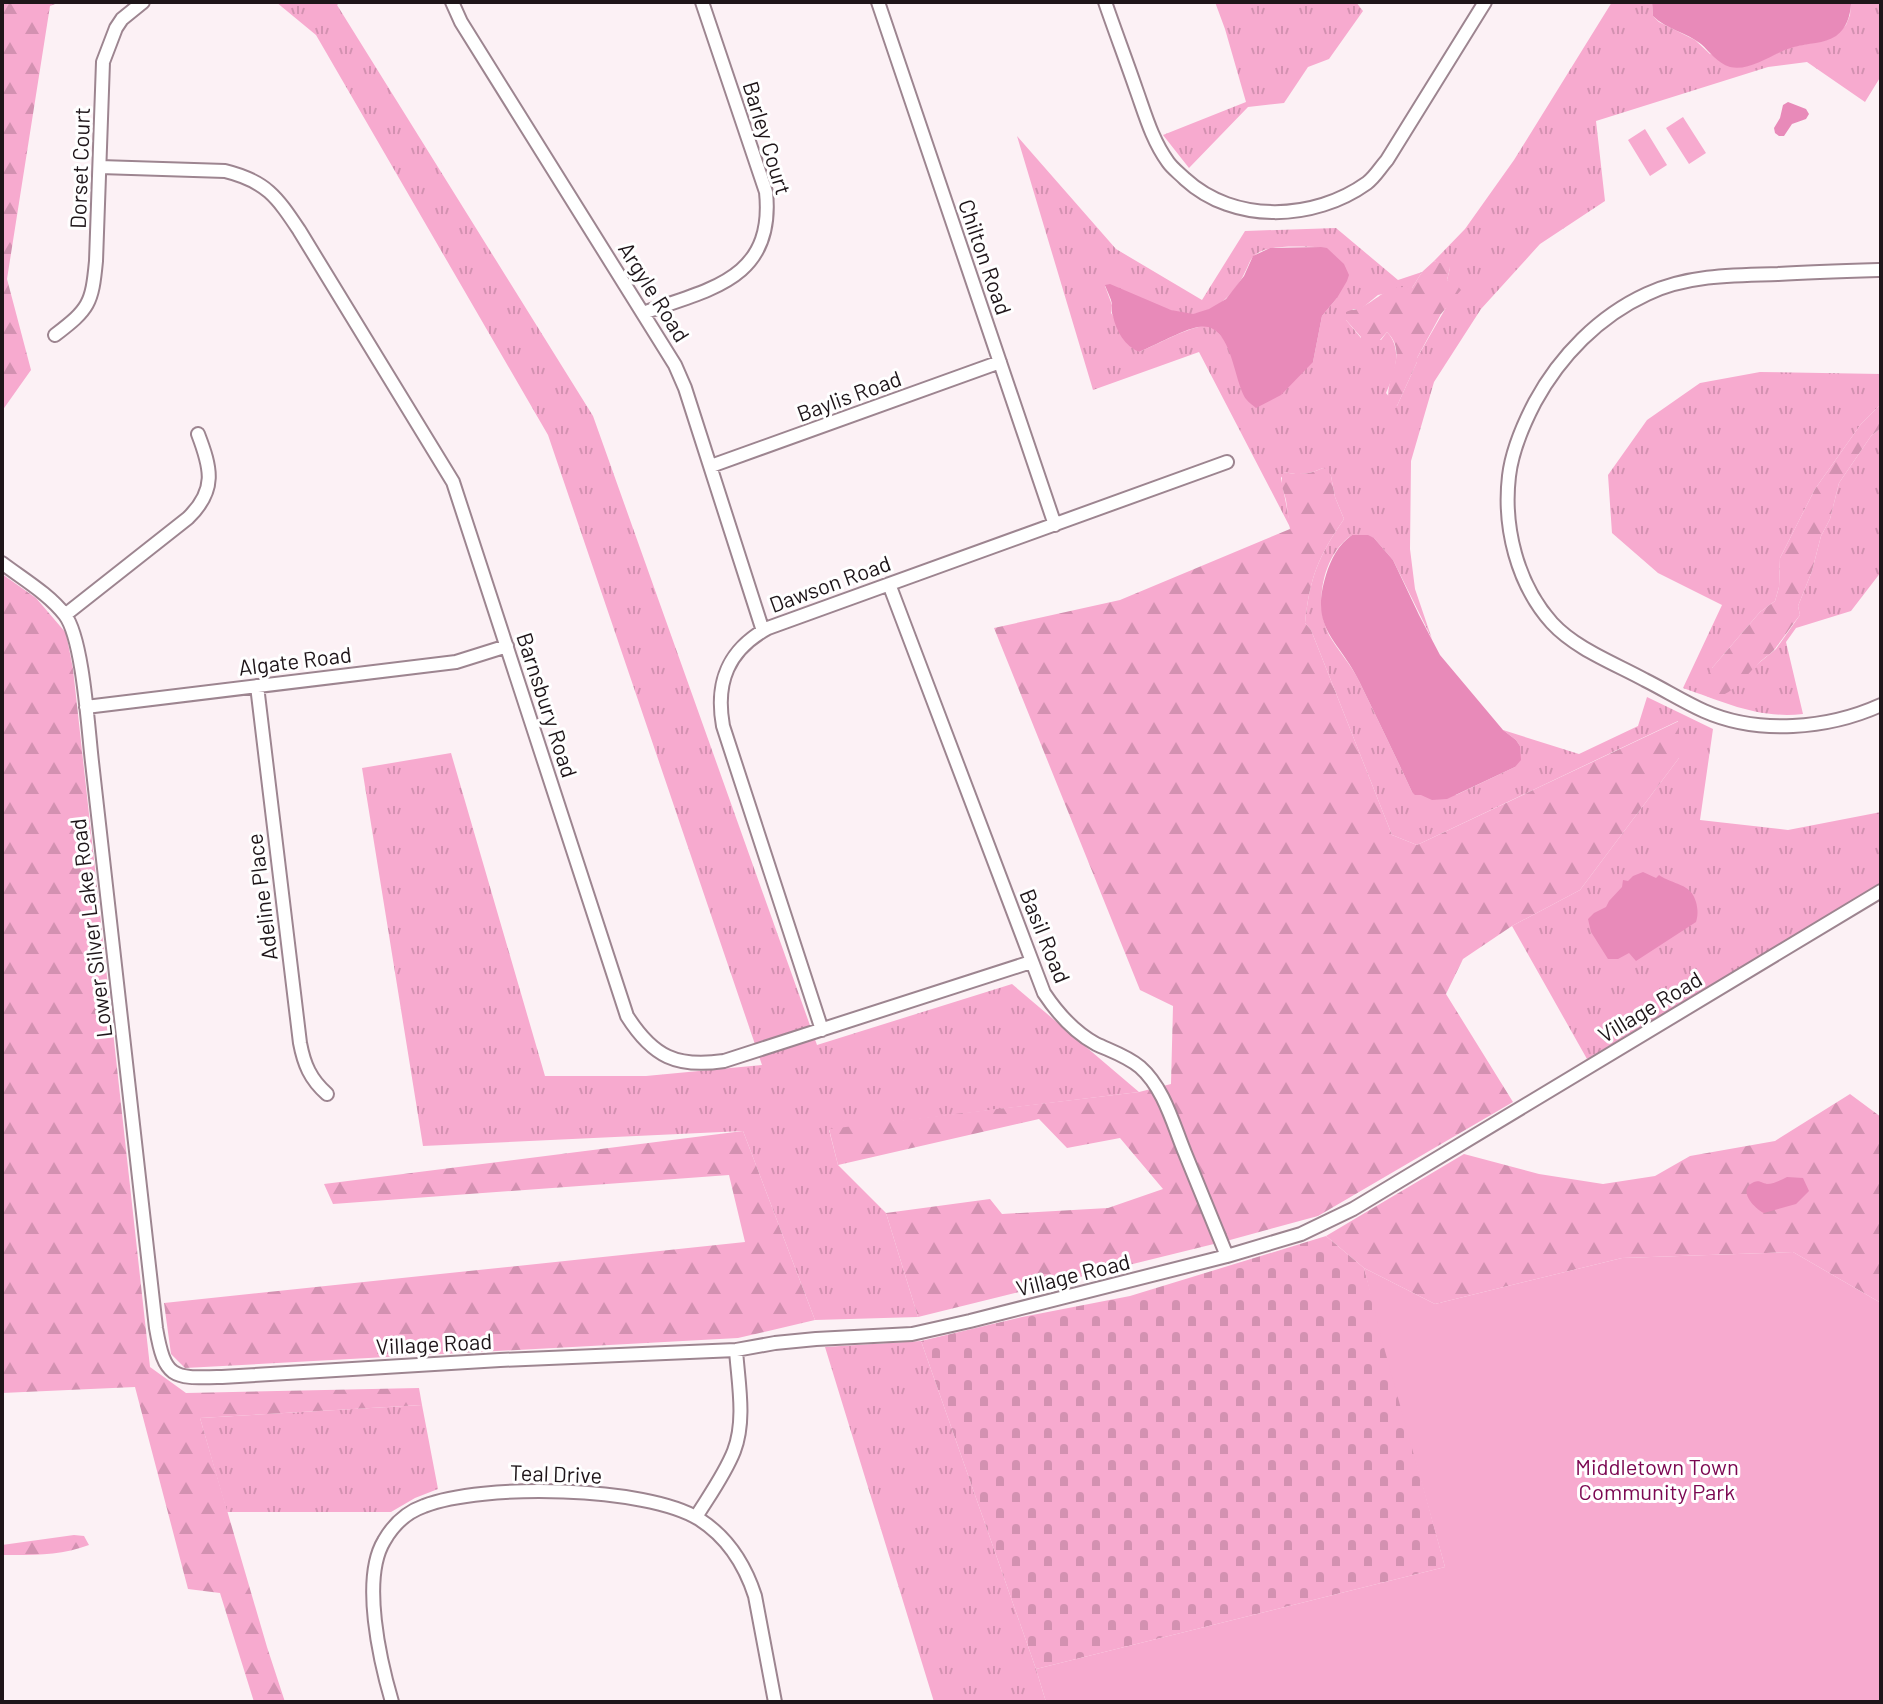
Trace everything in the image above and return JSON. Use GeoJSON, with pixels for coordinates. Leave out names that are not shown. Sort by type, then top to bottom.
{"type":"FeatureCollection","features":[{"type":"Feature","properties":{"kind":"street","name":"Dorset Court"},"geometry":{"type":"LineString","coordinates":[[55,335],[85,310],[90,301],[96,261],[103,62],[122,19],[143,2]]}},
{"type":"Feature","properties":{"kind":"street","name":"Argyle Road"},"geometry":{"type":"LineString","coordinates":[[452,2],[461,22],[675,365],[711,466],[763,631]]}},
{"type":"Feature","properties":{"kind":"street","name":"Barley Court"},"geometry":{"type":"LineString","coordinates":[[643,313],[728,280],[753,258],[766,230],[766,192],[702,2]]}},
{"type":"Feature","properties":{"kind":"street","name":"Chilton Road"},"geometry":{"type":"LineString","coordinates":[[878,2],[1055,525]]}},
{"type":"Feature","properties":{"kind":"street"},"geometry":{"type":"LineString","coordinates":[[1105,2],[1153,136],[1169,164],[1194,187],[1223,203],[1258,212],[1296,212],[1354,192],[1370,181],[1387,160],[1485,2]]}},
{"type":"Feature","properties":{"kind":"street","name":"Barnsbury Road"},"geometry":{"type":"LineString","coordinates":[[100,167],[225,171],[256,181],[272,194],[299,230],[453,482],[627,1016],[647,1044],[678,1061],[703,1064],[724,1061],[1031,962]]}},
{"type":"Feature","properties":{"kind":"street"},"geometry":{"type":"LineString","coordinates":[[1881,270],[1727,275],[1690,280],[1647,294],[1606,318],[1570,351],[1544,387],[1522,427],[1509,475],[1508,520],[1515,557],[1531,593],[1553,623],[1578,645],[1705,712],[1735,722],[1777,727],[1827,722],[1881,705]]}},
{"type":"Feature","properties":{"kind":"street","name":"Baylis Road"},"geometry":{"type":"LineString","coordinates":[[711,466],[1000,362]]}},
{"type":"Feature","properties":{"kind":"street"},"geometry":{"type":"LineString","coordinates":[[65,615],[199,508],[207,493],[209,472],[208,459],[198,434]]}},
{"type":"Feature","properties":{"kind":"street","name":"Dawson Road"},"geometry":{"type":"LineString","coordinates":[[822,1030],[723,726],[719,707],[720,689],[731,660],[749,640],[763,631],[1227,462]]}},
{"type":"Feature","properties":{"kind":"street","name":"Lower Silver Lake Road"},"geometry":{"type":"LineString","coordinates":[[2,563],[41,592],[65,615],[74,633],[86,707],[155,1321],[163,1359],[178,1376]]}},
{"type":"Feature","properties":{"kind":"street","name":"Basil Road"},"geometry":{"type":"LineString","coordinates":[[889,584],[1044,993],[1069,1024],[1096,1044],[1139,1066],[1153,1081],[1227,1256]]}},
{"type":"Feature","properties":{"kind":"street","name":"Algate Road"},"geometry":{"type":"LineString","coordinates":[[86,707],[456,662],[507,646]]}},
{"type":"Feature","properties":{"kind":"street","name":"Adeline Place"},"geometry":{"type":"LineString","coordinates":[[257,686],[300,1043],[309,1075],[327,1094]]}},
{"type":"Feature","properties":{"kind":"street","name":"Village Road"},"geometry":{"type":"LineString","coordinates":[[178,1376],[222,1377],[736,1350],[816,1339],[912,1334],[1227,1256],[1301,1234],[1353,1209],[1881,891]]}},
{"type":"Feature","properties":{"kind":"street"},"geometry":{"type":"LineString","coordinates":[[696,1517],[734,1451],[738,1436],[736,1350]]}},
{"type":"Feature","properties":{"kind":"street","name":"Teal Drive"},"geometry":{"type":"LineString","coordinates":[[392,1702],[380,1652],[374,1571],[383,1542],[393,1527],[415,1510],[446,1499],[556,1491],[635,1499],[670,1507],[696,1517],[716,1532],[741,1563],[750,1580],[775,1702]]}},
{"type":"Feature","properties":{"kind":"green space"},"geometry":{"type":"Polygon","coordinates":[[[2,2],[60,2],[50,6],[7,279],[31,370],[2,411],[2,2]]]}},
{"type":"Feature","properties":{"kind":"green space"},"geometry":{"type":"Polygon","coordinates":[[[276,2],[340,2],[337,5],[593,416],[817,1045],[1012,984],[1139,1092],[829,1130],[838,1165],[886,1213],[918,1317],[815,1320],[743,1131],[423,1146],[362,768],[451,753],[545,1076],[646,1076],[762,1065],[548,435],[316,35],[276,2]]]}},
{"type":"Feature","properties":{"kind":"green space"},"geometry":{"type":"Polygon","coordinates":[[[1215,2],[1356,2],[1363,11],[1329,59],[1308,67],[1284,103],[1248,107],[1189,168],[1163,135],[1246,102],[1215,2]]]}},
{"type":"Feature","properties":{"kind":"green space"},"geometry":{"type":"Polygon","coordinates":[[[1612,2],[1652,2],[1653,16],[1659,22],[1695,40],[1710,54],[1754,63],[1791,47],[1836,35],[1846,25],[1851,2],[1881,2],[1881,76],[1865,102],[1807,62],[1768,67],[1596,121],[1605,201],[1540,244],[1481,309],[1434,382],[1411,461],[1410,549],[1415,589],[1432,639],[1393,560],[1374,538],[1352,535],[1342,543],[1324,580],[1324,623],[1356,675],[1412,792],[1456,795],[1515,767],[1520,746],[1503,730],[1579,754],[1638,726],[1647,697],[1713,729],[1700,820],[1788,830],[1881,812],[1881,884],[1587,1059],[1512,926],[1580,890],[1679,758],[1678,721],[1417,845],[1392,835],[1311,630],[1305,623],[1317,568],[1344,519],[1331,476],[1323,468],[1304,474],[1285,472],[1281,478],[1291,529],[1199,352],[1093,390],[1017,136],[1116,249],[1202,300],[1245,231],[1336,228],[1398,280],[1422,272],[1412,288],[1378,295],[1361,309],[1353,309],[1346,320],[1361,338],[1381,340],[1387,332],[1392,339],[1396,361],[1386,393],[1397,406],[1417,358],[1448,304],[1452,284],[1447,280],[1450,268],[1434,261],[1465,229],[1514,160],[1612,2]],[[1286,247],[1260,252],[1253,257],[1236,287],[1225,299],[1210,309],[1194,314],[1163,308],[1105,286],[1112,305],[1111,313],[1139,352],[1185,331],[1209,326],[1224,339],[1313,362],[1322,316],[1337,298],[1321,247],[1286,247]]]}},
{"type":"Feature","properties":{"kind":"green space"},"geometry":{"type":"Polygon","coordinates":[[[1683,117],[1706,153],[1689,164],[1666,128],[1683,117]]]}},
{"type":"Feature","properties":{"kind":"green space"},"geometry":{"type":"Polygon","coordinates":[[[1645,129],[1667,165],[1650,176],[1628,140],[1645,129]]]}},
{"type":"Feature","properties":{"kind":"green space"},"geometry":{"type":"Polygon","coordinates":[[[1434,261],[1446,263],[1450,268],[1447,280],[1461,290],[1441,314],[1417,358],[1397,406],[1389,403],[1388,394],[1396,358],[1393,341],[1387,332],[1374,347],[1365,349],[1360,345],[1361,337],[1346,320],[1346,312],[1362,307],[1392,289],[1412,288],[1434,261]]]}},
{"type":"Feature","properties":{"kind":"green space"},"geometry":{"type":"Polygon","coordinates":[[[1760,372],[1881,374],[1881,404],[1861,424],[1815,489],[1780,558],[1775,601],[1760,612],[1712,668],[1754,667],[1776,649],[1800,615],[1798,606],[1821,536],[1830,519],[1839,483],[1871,436],[1881,428],[1881,572],[1851,611],[1796,628],[1786,642],[1803,714],[1756,712],[1683,688],[1722,605],[1658,573],[1612,533],[1608,475],[1647,420],[1700,383],[1760,372]]]}},
{"type":"Feature","properties":{"kind":"green space"},"geometry":{"type":"Polygon","coordinates":[[[1881,404],[1881,428],[1871,436],[1839,483],[1830,519],[1821,536],[1798,606],[1800,615],[1773,651],[1736,686],[1724,694],[1708,697],[1704,692],[1704,681],[1712,668],[1760,612],[1775,601],[1780,558],[1815,489],[1861,424],[1881,404]]]}},
{"type":"Feature","properties":{"kind":"green space"},"geometry":{"type":"Polygon","coordinates":[[[1323,468],[1331,476],[1344,519],[1317,568],[1305,623],[1311,630],[1392,835],[1417,845],[1679,721],[1679,758],[1580,890],[1512,926],[1463,959],[1446,994],[1513,1102],[1318,1216],[918,1317],[886,1213],[990,1199],[1002,1214],[1108,1208],[1163,1189],[1120,1138],[1067,1148],[1039,1119],[838,1165],[829,1129],[1139,1092],[1171,1084],[1173,1006],[1140,990],[994,628],[1120,600],[1290,529],[1282,475],[1285,472],[1304,474],[1323,468]]]}},
{"type":"Feature","properties":{"kind":"green space"},"geometry":{"type":"Polygon","coordinates":[[[2,574],[36,598],[66,633],[73,669],[150,1367],[186,1393],[419,1388],[422,1405],[200,1418],[285,1702],[254,1702],[220,1593],[188,1589],[135,1387],[2,1393],[2,574]]]}},
{"type":"Feature","properties":{"kind":"green space"},"geometry":{"type":"Polygon","coordinates":[[[1850,1094],[1881,1117],[1881,1303],[1793,1252],[1622,1258],[1435,1304],[1364,1268],[1326,1236],[1464,1154],[1539,1174],[1603,1184],[1655,1176],[1690,1156],[1775,1141],[1850,1094]]]}},
{"type":"Feature","properties":{"kind":"green space"},"geometry":{"type":"Polygon","coordinates":[[[743,1131],[815,1320],[738,1338],[185,1368],[171,1354],[164,1303],[745,1242],[729,1175],[333,1204],[324,1184],[743,1131]]]}},
{"type":"Feature","properties":{"kind":"green space"},"geometry":{"type":"Polygon","coordinates":[[[1326,1236],[1364,1268],[1445,1567],[1036,1669],[921,1341],[1130,1296],[1326,1236]]]}},
{"type":"Feature","properties":{"kind":"green space","name":"Middletown Town Community Park"},"geometry":{"type":"Polygon","coordinates":[[[1793,1252],[1881,1303],[1881,1702],[1046,1702],[1036,1669],[1445,1567],[1364,1268],[1435,1304],[1622,1258],[1793,1252]]]}},
{"type":"Feature","properties":{"kind":"green space"},"geometry":{"type":"Polygon","coordinates":[[[921,1341],[1046,1702],[934,1702],[825,1347],[921,1341]]]}},
{"type":"Feature","properties":{"kind":"green space"},"geometry":{"type":"Polygon","coordinates":[[[422,1405],[438,1489],[391,1512],[227,1512],[200,1418],[422,1405]]]}},
{"type":"Feature","properties":{"kind":"green space"},"geometry":{"type":"Polygon","coordinates":[[[84,1536],[89,1545],[57,1553],[2,1555],[2,1545],[84,1536]]]}},
{"type":"Feature","properties":{"kind":"shaded area"},"geometry":{"type":"Polygon","coordinates":[[[1652,2],[1851,4],[1843,29],[1831,39],[1794,47],[1738,68],[1721,63],[1695,40],[1658,21],[1653,16],[1652,2]]]}},
{"type":"Feature","properties":{"kind":"shaded area"},"geometry":{"type":"Polygon","coordinates":[[[1788,102],[1806,109],[1809,114],[1806,119],[1792,124],[1784,136],[1779,136],[1774,128],[1783,105],[1788,102]]]}},
{"type":"Feature","properties":{"kind":"shaded area"},"geometry":{"type":"Polygon","coordinates":[[[1270,248],[1327,248],[1344,264],[1349,275],[1347,281],[1322,316],[1313,362],[1281,395],[1256,408],[1246,399],[1225,342],[1209,327],[1177,334],[1139,352],[1125,342],[1116,327],[1105,285],[1110,284],[1171,310],[1193,314],[1226,299],[1244,276],[1253,256],[1270,248]]]}},
{"type":"Feature","properties":{"kind":"shaded area"},"geometry":{"type":"Polygon","coordinates":[[[1352,535],[1374,538],[1393,560],[1440,655],[1520,746],[1521,760],[1515,767],[1447,799],[1432,800],[1412,792],[1359,681],[1324,622],[1321,609],[1326,575],[1336,553],[1352,535]]]}},
{"type":"Feature","properties":{"kind":"shaded area"},"geometry":{"type":"Polygon","coordinates":[[[1643,872],[1656,878],[1659,875],[1690,891],[1697,905],[1696,922],[1636,961],[1629,953],[1618,959],[1608,959],[1591,932],[1588,919],[1606,907],[1622,887],[1623,880],[1628,881],[1643,872]]]}},
{"type":"Feature","properties":{"kind":"shaded area"},"geometry":{"type":"Polygon","coordinates":[[[1787,1177],[1803,1178],[1809,1191],[1796,1204],[1764,1213],[1749,1199],[1747,1190],[1754,1182],[1770,1184],[1787,1177]]]}}]}
